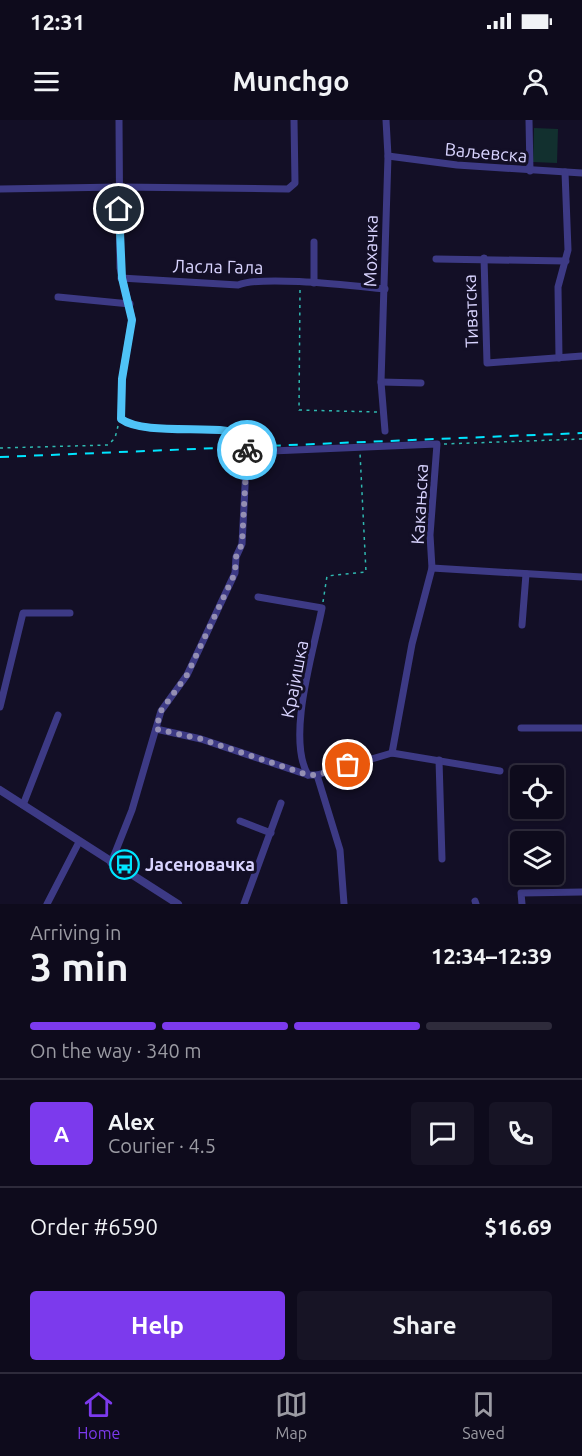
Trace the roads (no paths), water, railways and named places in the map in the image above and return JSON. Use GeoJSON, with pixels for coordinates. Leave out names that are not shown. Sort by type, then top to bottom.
{"type":"FeatureCollection","features":[{"type":"Feature","properties":{"kind":"street"},"geometry":{"type":"LineString","coordinates":[[111,862],[132,810],[161,711],[187,675],[235,573],[236,557],[242,544],[246,452],[246,438],[236,431],[169,430],[127,424],[121,419],[122,379],[132,320],[122,278],[119,120]]}},
{"type":"Feature","properties":{"kind":"street"},"geometry":{"type":"LineString","coordinates":[[0,189],[292,188],[295,183],[294,120]]}},
{"type":"Feature","properties":{"kind":"street","name":"Мохачка"},"geometry":{"type":"LineString","coordinates":[[385,431],[381,382],[388,156],[386,120]]}},
{"type":"Feature","properties":{"kind":"street"},"geometry":{"type":"LineString","coordinates":[[528,120],[530,171]]}},
{"type":"Feature","properties":{"kind":"street","name":"Ваљевска"},"geometry":{"type":"LineString","coordinates":[[388,156],[457,165],[582,173]]}},
{"type":"Feature","properties":{"kind":"street"},"geometry":{"type":"LineString","coordinates":[[565,172],[569,222],[566,261],[558,287],[559,358],[582,356]]}},
{"type":"Feature","properties":{"kind":"street"},"geometry":{"type":"LineString","coordinates":[[314,242],[314,283]]}},
{"type":"Feature","properties":{"kind":"street","name":"Тиватска"},"geometry":{"type":"LineString","coordinates":[[484,258],[487,363],[559,358]]}},
{"type":"Feature","properties":{"kind":"street"},"geometry":{"type":"LineString","coordinates":[[436,259],[566,261]]}},
{"type":"Feature","properties":{"kind":"street","name":"Ласла Гала"},"geometry":{"type":"LineString","coordinates":[[122,278],[238,285],[253,281],[384,288]]}},
{"type":"Feature","properties":{"kind":"street"},"geometry":{"type":"LineString","coordinates":[[58,297],[130,304]]}},
{"type":"Feature","properties":{"kind":"street"},"geometry":{"type":"LineString","coordinates":[[381,382],[421,383]]}},
{"type":"Feature","properties":{"kind":"street","name":"Какањска"},"geometry":{"type":"LineString","coordinates":[[246,452],[437,444],[430,535],[432,568],[412,644],[392,753]]}},
{"type":"Feature","properties":{"kind":"street"},"geometry":{"type":"LineString","coordinates":[[432,568],[582,577]]}},
{"type":"Feature","properties":{"kind":"street"},"geometry":{"type":"LineString","coordinates":[[522,625],[526,574]]}},
{"type":"Feature","properties":{"kind":"street","name":"Крајишка"},"geometry":{"type":"LineString","coordinates":[[258,597],[301,601],[322,609],[299,730],[303,766],[308,775]]}},
{"type":"Feature","properties":{"kind":"street"},"geometry":{"type":"LineString","coordinates":[[0,707],[23,613],[70,613]]}},
{"type":"Feature","properties":{"kind":"street"},"geometry":{"type":"LineString","coordinates":[[23,805],[58,715]]}},
{"type":"Feature","properties":{"kind":"street"},"geometry":{"type":"LineString","coordinates":[[521,728],[582,728]]}},
{"type":"Feature","properties":{"kind":"street"},"geometry":{"type":"LineString","coordinates":[[156,729],[201,739],[308,775],[317,775],[392,753],[500,771]]}},
{"type":"Feature","properties":{"kind":"street"},"geometry":{"type":"LineString","coordinates":[[439,760],[442,859]]}},
{"type":"Feature","properties":{"kind":"street"},"geometry":{"type":"LineString","coordinates":[[317,775],[333,818],[340,850],[344,904]]}},
{"type":"Feature","properties":{"kind":"street"},"geometry":{"type":"LineString","coordinates":[[0,790],[178,904]]}},
{"type":"Feature","properties":{"kind":"street"},"geometry":{"type":"LineString","coordinates":[[244,904],[280,803]]}},
{"type":"Feature","properties":{"kind":"street"},"geometry":{"type":"LineString","coordinates":[[240,821],[271,833]]}},
{"type":"Feature","properties":{"kind":"street"},"geometry":{"type":"LineString","coordinates":[[47,904],[79,842]]}},
{"type":"Feature","properties":{"kind":"street"},"geometry":{"type":"LineString","coordinates":[[522,904],[521,893],[582,892]]}},
{"type":"Feature","properties":{"kind":"railway"},"geometry":{"type":"LineString","coordinates":[[0,457],[582,433]]}},
{"type":"Feature","properties":{"kind":"place","name":"Јасеновачка"},"geometry":{"type":"Point","coordinates":[124,864]}}]}
